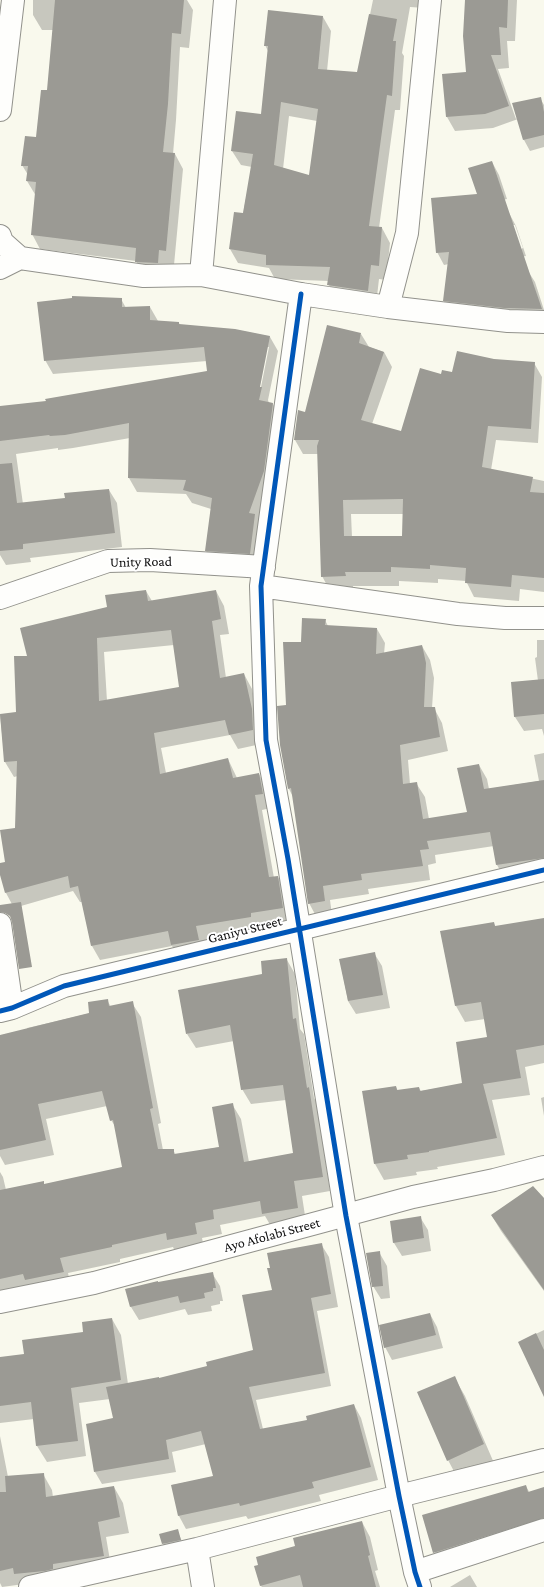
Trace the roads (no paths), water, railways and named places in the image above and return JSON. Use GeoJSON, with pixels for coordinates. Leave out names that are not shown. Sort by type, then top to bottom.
{"type":"FeatureCollection","features":[{"type":"Feature","properties":{"kind":"street"},"geometry":{"type":"LineString","coordinates":[[0,110],[13,0]]}},
{"type":"Feature","properties":{"kind":"street"},"geometry":{"type":"LineString","coordinates":[[201,275],[225,0]]}},
{"type":"Feature","properties":{"kind":"street"},"geometry":{"type":"LineString","coordinates":[[388,307],[408,233],[430,0]]}},
{"type":"Feature","properties":{"kind":"street"},"geometry":{"type":"LineString","coordinates":[[0,236],[2,242],[20,258],[144,276],[201,275],[301,294],[388,307],[508,321],[544,322]]}},
{"type":"Feature","properties":{"kind":"street"},"geometry":{"type":"LineString","coordinates":[[0,268],[20,258]]}},
{"type":"Feature","properties":{"kind":"street"},"geometry":{"type":"LineString","coordinates":[[301,294],[262,576],[266,740],[288,859],[298,930],[346,1216],[399,1496],[417,1579],[544,1530]]}},
{"type":"Feature","properties":{"kind":"street","name":"Unity Road"},"geometry":{"type":"LineString","coordinates":[[0,598],[108,561],[150,560],[262,576],[458,614],[505,618],[544,618]]}},
{"type":"Feature","properties":{"kind":"street","name":"Ganiyu Street"},"geometry":{"type":"LineString","coordinates":[[6,1009],[64,986],[544,870]]}},
{"type":"Feature","properties":{"kind":"street"},"geometry":{"type":"LineString","coordinates":[[0,924],[6,1009]]}},
{"type":"Feature","properties":{"kind":"street","name":"Ayo Afolabi Street"},"geometry":{"type":"LineString","coordinates":[[0,1302],[94,1283],[414,1197],[494,1180],[544,1167]]}},
{"type":"Feature","properties":{"kind":"street"},"geometry":{"type":"LineString","coordinates":[[30,1587],[197,1549],[544,1460]]}},
{"type":"Feature","properties":{"kind":"street"},"geometry":{"type":"LineString","coordinates":[[197,1549],[203,1587]]}}]}
